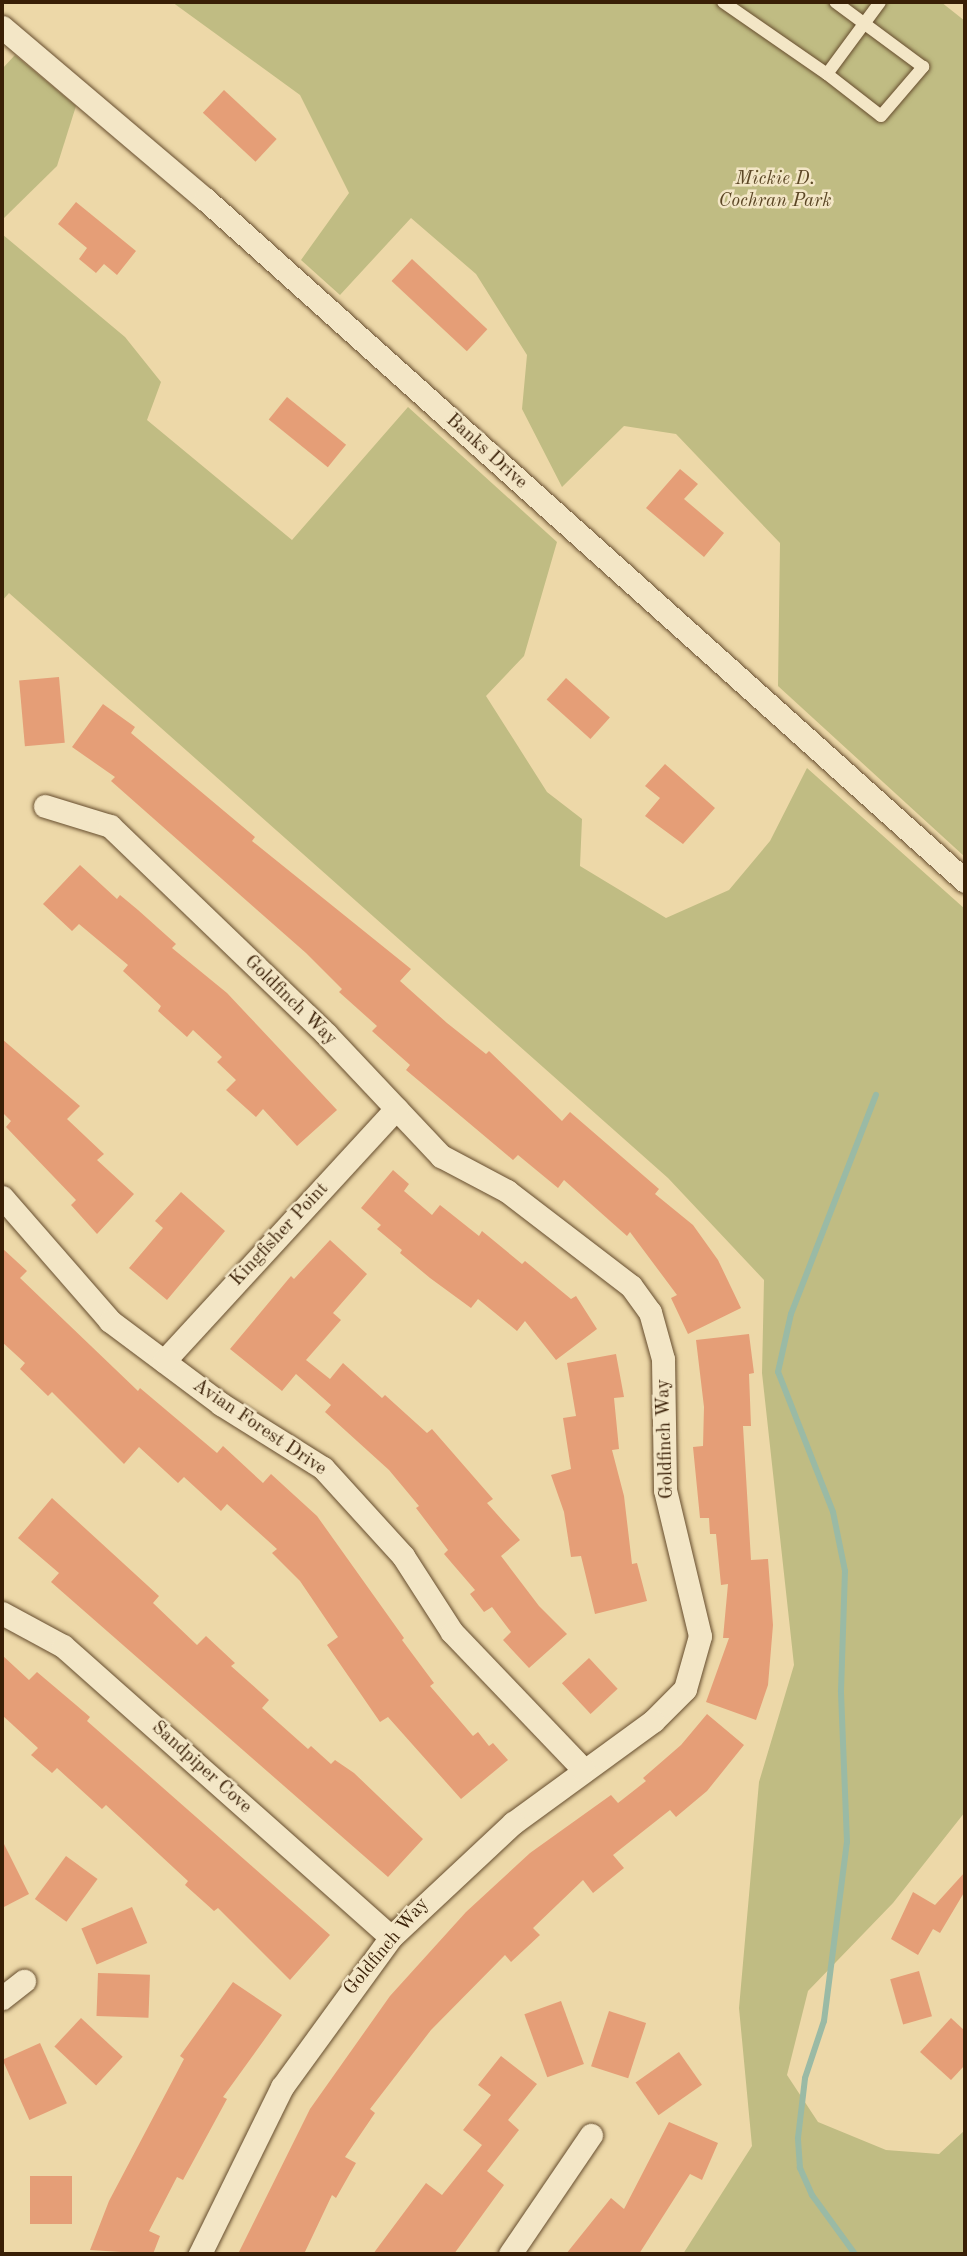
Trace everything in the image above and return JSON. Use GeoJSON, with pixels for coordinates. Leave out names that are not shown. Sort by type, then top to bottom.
{"type":"FeatureCollection","features":[{"type":"Feature","properties":{"kind":"street","name":"Banks Drive"},"geometry":{"type":"LineString","coordinates":[[2,27],[205,199],[965,881]]}},
{"type":"Feature","properties":{"kind":"street","name":"Goldfinch Way"},"geometry":{"type":"LineString","coordinates":[[45,806],[110,826],[326,1034],[441,1156],[508,1191],[631,1286],[650,1312],[663,1359],[665,1490],[700,1636],[685,1689],[653,1721],[583,1769],[472,1858],[391,1937],[282,2087],[200,2254]]}},
{"type":"Feature","properties":{"kind":"street","name":"Kingfisher Point"},"geometry":{"type":"LineString","coordinates":[[164,1361],[396,1109]]}},
{"type":"Feature","properties":{"kind":"street","name":"Avian Forest Drive"},"geometry":{"type":"LineString","coordinates":[[2,1197],[110,1321],[164,1361],[323,1468],[403,1556],[452,1632],[583,1769]]}},
{"type":"Feature","properties":{"kind":"street","name":"Sandpiper Cove"},"geometry":{"type":"LineString","coordinates":[[2,1613],[64,1646],[391,1937]]}},
{"type":"Feature","properties":{"kind":"street"},"geometry":{"type":"LineString","coordinates":[[2,1998],[24,1981]]}},
{"type":"Feature","properties":{"kind":"street"},"geometry":{"type":"LineString","coordinates":[[510,2254],[591,2135]]}},
{"type":"Feature","properties":{"kind":"lane"},"geometry":{"type":"LineString","coordinates":[[723,2],[827,74],[881,116],[923,67],[835,2]]}},
{"type":"Feature","properties":{"kind":"lane"},"geometry":{"type":"LineString","coordinates":[[827,74],[880,2]]}},
{"type":"Feature","properties":{"kind":"green space","name":"Mickie D. Cochran Park"},"geometry":{"type":"Polygon","coordinates":[[[172,2],[941,2],[965,21],[965,857],[778,686],[780,543],[676,434],[624,426],[562,487],[522,409],[527,355],[476,274],[411,218],[340,295],[301,260],[349,193],[300,95],[172,2]]]}},
{"type":"Feature","properties":{"kind":"green space"},"geometry":{"type":"Polygon","coordinates":[[[15,55],[76,106],[57,166],[2,220],[2,69],[15,55]]]}},
{"type":"Feature","properties":{"kind":"green space"},"geometry":{"type":"Polygon","coordinates":[[[2,234],[125,337],[161,382],[147,420],[292,540],[408,407],[557,542],[524,656],[486,696],[547,792],[582,819],[580,866],[666,918],[729,890],[770,841],[807,768],[965,909],[965,1812],[893,1903],[808,1991],[787,2075],[818,2122],[886,2150],[939,2154],[965,2130],[965,2254],[683,2254],[752,2146],[739,2008],[759,1782],[794,1665],[762,1373],[764,1280],[668,1178],[9,593],[2,601],[2,234]]]}},
{"type":"Feature","properties":{"kind":"building"},"geometry":{"type":"Polygon","coordinates":[[[224,90],[277,139],[256,162],[203,113],[224,90]]]}},
{"type":"Feature","properties":{"kind":"building"},"geometry":{"type":"Polygon","coordinates":[[[76,202],[136,251],[117,275],[104,264],[96,273],[79,259],[87,248],[58,224],[76,202]]]}},
{"type":"Feature","properties":{"kind":"building"},"geometry":{"type":"Polygon","coordinates":[[[412,259],[487,329],[467,351],[392,281],[412,259]]]}},
{"type":"Feature","properties":{"kind":"building"},"geometry":{"type":"Polygon","coordinates":[[[287,397],[346,445],[328,467],[269,420],[287,397]]]}},
{"type":"Feature","properties":{"kind":"building"},"geometry":{"type":"Polygon","coordinates":[[[680,469],[698,484],[684,499],[724,533],[704,557],[646,508],[680,469]]]}},
{"type":"Feature","properties":{"kind":"building"},"geometry":{"type":"Polygon","coordinates":[[[59,677],[65,743],[25,746],[19,680],[59,677]]]}},
{"type":"Feature","properties":{"kind":"building"},"geometry":{"type":"Polygon","coordinates":[[[566,678],[610,717],[590,739],[547,700],[566,678]]]}},
{"type":"Feature","properties":{"kind":"building"},"geometry":{"type":"Polygon","coordinates":[[[103,704],[135,727],[131,733],[255,837],[252,841],[411,969],[400,981],[447,1023],[486,1054],[489,1051],[562,1121],[570,1112],[659,1189],[655,1194],[693,1225],[718,1260],[741,1308],[688,1334],[671,1298],[677,1295],[630,1232],[627,1236],[564,1180],[558,1188],[518,1155],[513,1160],[406,1070],[410,1065],[372,1031],[377,1026],[339,992],[342,989],[306,953],[111,781],[115,777],[72,747],[103,704]]]}},
{"type":"Feature","properties":{"kind":"building"},"geometry":{"type":"Polygon","coordinates":[[[665,764],[715,808],[683,844],[645,816],[660,798],[645,786],[665,764]]]}},
{"type":"Feature","properties":{"kind":"building"},"geometry":{"type":"Polygon","coordinates":[[[80,865],[117,899],[120,895],[176,944],[172,948],[227,993],[337,1110],[297,1146],[263,1109],[256,1117],[226,1090],[236,1080],[217,1062],[222,1057],[193,1030],[187,1037],[158,1011],[161,1006],[123,971],[128,965],[79,924],[72,931],[43,904],[80,865]]]}},
{"type":"Feature","properties":{"kind":"building"},"geometry":{"type":"Polygon","coordinates":[[[2,1039],[80,1106],[67,1119],[104,1154],[97,1160],[134,1194],[97,1234],[71,1205],[76,1200],[6,1127],[11,1121],[2,1112],[2,1039]]]}},
{"type":"Feature","properties":{"kind":"building"},"geometry":{"type":"Polygon","coordinates":[[[393,1170],[409,1184],[404,1191],[432,1215],[440,1205],[479,1236],[482,1231],[522,1264],[525,1261],[571,1299],[576,1296],[597,1329],[556,1360],[525,1321],[517,1331],[478,1299],[471,1308],[430,1278],[400,1253],[402,1250],[377,1229],[381,1225],[361,1208],[393,1170]]]}},
{"type":"Feature","properties":{"kind":"building"},"geometry":{"type":"Polygon","coordinates":[[[181,1192],[225,1231],[167,1300],[129,1268],[163,1228],[155,1221],[181,1192]]]}},
{"type":"Feature","properties":{"kind":"building"},"geometry":{"type":"Polygon","coordinates":[[[330,1240],[367,1274],[333,1313],[341,1320],[306,1360],[330,1379],[343,1363],[382,1398],[385,1395],[427,1433],[432,1429],[493,1499],[487,1503],[520,1540],[501,1556],[539,1606],[567,1634],[529,1668],[503,1640],[511,1632],[492,1607],[484,1612],[470,1594],[475,1590],[444,1554],[448,1550],[416,1508],[419,1506],[389,1470],[325,1412],[331,1405],[296,1374],[282,1391],[230,1349],[291,1276],[294,1279],[330,1240]]]}},
{"type":"Feature","properties":{"kind":"building"},"geometry":{"type":"Polygon","coordinates":[[[2,1248],[27,1271],[20,1278],[138,1391],[140,1388],[217,1453],[223,1446],[263,1483],[271,1474],[317,1516],[434,1683],[430,1686],[473,1736],[478,1732],[489,1746],[493,1743],[508,1760],[461,1799],[388,1717],[380,1722],[327,1645],[338,1637],[300,1581],[272,1553],[277,1549],[227,1504],[221,1511],[184,1477],[178,1483],[139,1447],[124,1464],[52,1392],[48,1396],[20,1369],[25,1363],[2,1342],[2,1248]]]}},
{"type":"Feature","properties":{"kind":"building"},"geometry":{"type":"Polygon","coordinates":[[[749,1334],[754,1373],[749,1374],[751,1426],[743,1426],[751,1560],[768,1559],[773,1625],[768,1685],[756,1720],[706,1702],[729,1638],[723,1638],[728,1584],[721,1585],[716,1534],[710,1534],[709,1518],[700,1518],[693,1447],[703,1446],[704,1407],[696,1340],[749,1334]]]}},
{"type":"Feature","properties":{"kind":"building"},"geometry":{"type":"Polygon","coordinates":[[[616,1354],[624,1397],[614,1398],[619,1449],[612,1450],[624,1496],[632,1564],[637,1563],[647,1601],[595,1614],[581,1556],[571,1557],[564,1512],[551,1475],[571,1469],[563,1418],[576,1416],[567,1363],[616,1354]]]}},
{"type":"Feature","properties":{"kind":"building"},"geometry":{"type":"Polygon","coordinates":[[[52,1498],[159,1596],[153,1603],[197,1645],[206,1636],[235,1663],[231,1666],[269,1700],[262,1708],[308,1749],[311,1746],[331,1764],[335,1760],[354,1773],[423,1839],[388,1877],[51,1582],[59,1573],[18,1538],[52,1498]]]}},
{"type":"Feature","properties":{"kind":"building"},"geometry":{"type":"Polygon","coordinates":[[[2,1655],[29,1680],[37,1672],[76,1705],[90,1717],[87,1721],[330,1935],[290,1980],[218,1908],[214,1911],[185,1885],[188,1881],[106,1805],[102,1809],[57,1768],[52,1773],[31,1755],[38,1748],[2,1715],[2,1655]]]}},
{"type":"Feature","properties":{"kind":"building"},"geometry":{"type":"Polygon","coordinates":[[[589,1658],[618,1689],[591,1714],[562,1683],[589,1658]]]}},
{"type":"Feature","properties":{"kind":"building"},"geometry":{"type":"Polygon","coordinates":[[[707,1714],[744,1745],[707,1791],[676,1817],[670,1810],[613,1855],[624,1868],[593,1893],[583,1880],[533,1928],[540,1935],[511,1962],[505,1955],[431,2030],[370,2109],[375,2113],[345,2157],[356,2163],[336,2198],[332,2195],[304,2254],[238,2254],[310,2109],[390,1996],[466,1912],[530,1853],[611,1795],[618,1803],[646,1781],[643,1778],[681,1745],[707,1714]]]}},
{"type":"Feature","properties":{"kind":"building"},"geometry":{"type":"Polygon","coordinates":[[[2,1840],[29,1894],[2,1908],[2,1840]]]}},
{"type":"Feature","properties":{"kind":"building"},"geometry":{"type":"Polygon","coordinates":[[[66,1856],[98,1879],[66,1922],[35,1899],[66,1856]]]}},
{"type":"Feature","properties":{"kind":"building"},"geometry":{"type":"Polygon","coordinates":[[[965,1872],[965,1891],[940,1933],[933,1929],[918,1955],[891,1939],[913,1892],[935,1905],[965,1872]]]}},
{"type":"Feature","properties":{"kind":"building"},"geometry":{"type":"Polygon","coordinates":[[[132,1907],[147,1943],[97,1964],[81,1928],[132,1907]]]}},
{"type":"Feature","properties":{"kind":"building"},"geometry":{"type":"Polygon","coordinates":[[[919,1971],[932,2016],[903,2024],[890,1979],[919,1971]]]}},
{"type":"Feature","properties":{"kind":"building"},"geometry":{"type":"Polygon","coordinates":[[[98,1973],[150,1975],[148,2018],[96,2016],[98,1973]]]}},
{"type":"Feature","properties":{"kind":"building"},"geometry":{"type":"Polygon","coordinates":[[[233,1982],[282,2015],[223,2097],[227,2099],[183,2180],[177,2177],[149,2231],[160,2236],[153,2254],[90,2250],[109,2201],[184,2059],[180,2056],[233,1982]]]}},
{"type":"Feature","properties":{"kind":"building"},"geometry":{"type":"Polygon","coordinates":[[[561,2001],[584,2064],[547,2077],[524,2014],[561,2001]]]}},
{"type":"Feature","properties":{"kind":"building"},"geometry":{"type":"Polygon","coordinates":[[[609,2011],[646,2023],[628,2078],[591,2066],[609,2011]]]}},
{"type":"Feature","properties":{"kind":"building"},"geometry":{"type":"Polygon","coordinates":[[[81,2018],[123,2057],[96,2085],[54,2047],[81,2018]]]}},
{"type":"Feature","properties":{"kind":"building"},"geometry":{"type":"Polygon","coordinates":[[[951,2018],[965,2031],[965,2065],[951,2080],[920,2052],[951,2018]]]}},
{"type":"Feature","properties":{"kind":"building"},"geometry":{"type":"Polygon","coordinates":[[[40,2043],[67,2103],[29,2120],[3,2060],[40,2043]]]}},
{"type":"Feature","properties":{"kind":"building"},"geometry":{"type":"Polygon","coordinates":[[[679,2052],[702,2085],[659,2115],[636,2082],[679,2052]]]}},
{"type":"Feature","properties":{"kind":"building"},"geometry":{"type":"Polygon","coordinates":[[[501,2056],[537,2084],[508,2120],[519,2130],[487,2171],[504,2185],[454,2254],[373,2254],[426,2183],[442,2195],[482,2145],[463,2130],[491,2095],[478,2085],[501,2056]]]}},
{"type":"Feature","properties":{"kind":"building"},"geometry":{"type":"Polygon","coordinates":[[[669,2122],[718,2143],[702,2180],[690,2174],[639,2254],[566,2254],[611,2198],[624,2209],[669,2122]]]}},
{"type":"Feature","properties":{"kind":"building"},"geometry":{"type":"Polygon","coordinates":[[[30,2176],[72,2176],[72,2224],[30,2224],[30,2176]]]}},
{"type":"Feature","properties":{"kind":"waterway"},"geometry":{"type":"LineString","coordinates":[[855,2254],[812,2195],[800,2168],[798,2138],[805,2078],[824,2021],[847,1842],[841,1691],[845,1571],[833,1512],[778,1372],[791,1314],[876,1095]]}}]}
